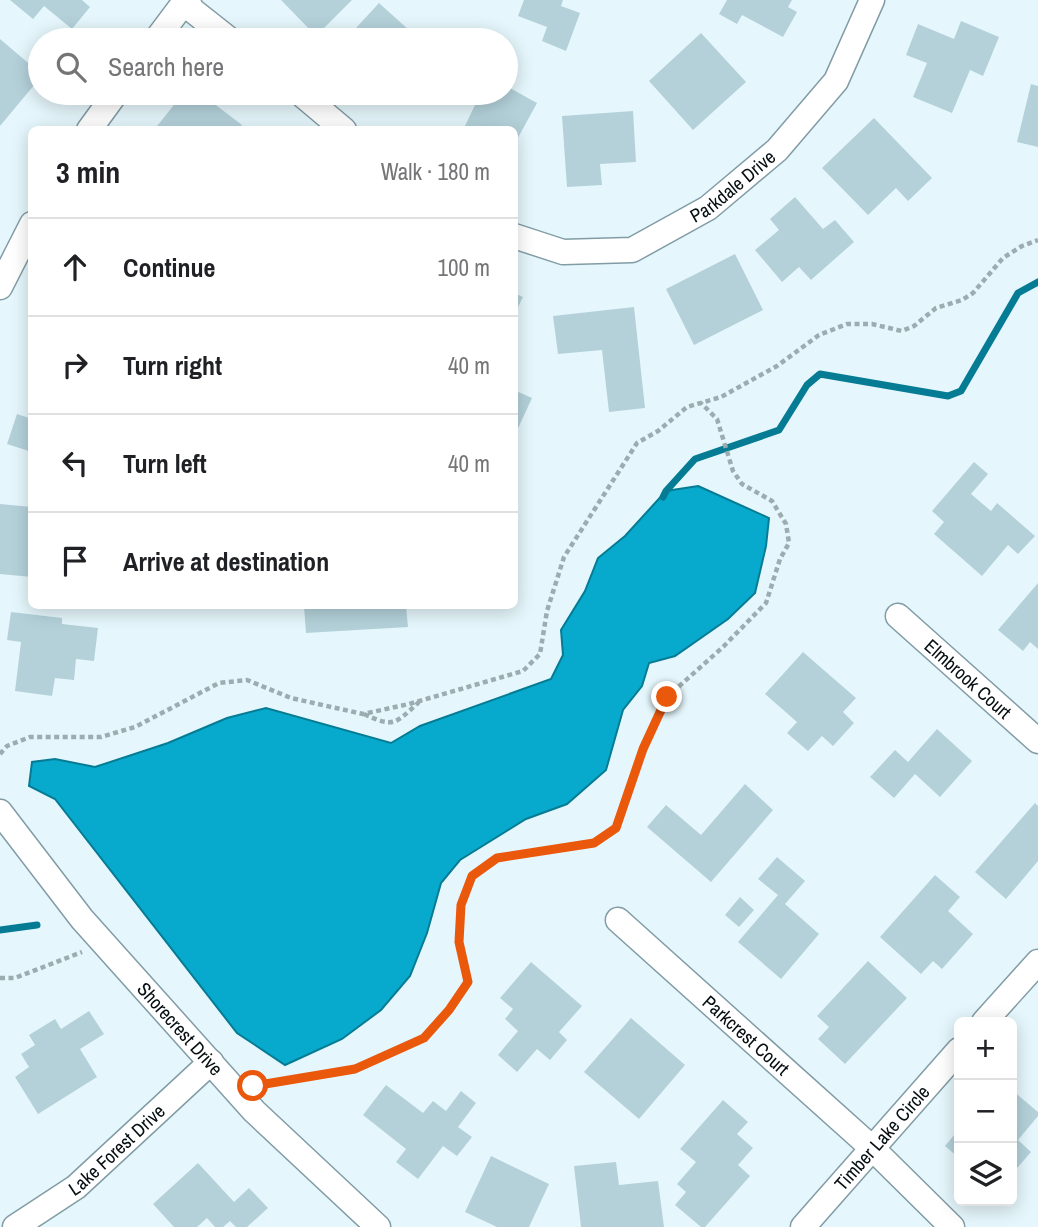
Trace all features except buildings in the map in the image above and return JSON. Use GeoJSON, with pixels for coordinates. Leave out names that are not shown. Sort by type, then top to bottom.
{"type":"FeatureCollection","features":[{"type":"Feature","properties":{"kind":"street"},"geometry":{"type":"LineString","coordinates":[[165,28],[187,0],[192,10],[214,28]]}},
{"type":"Feature","properties":{"kind":"street","name":"Parkdale Drive"},"geometry":{"type":"LineString","coordinates":[[518,237],[563,252],[632,250],[708,208],[777,150],[836,81],[872,0]]}},
{"type":"Feature","properties":{"kind":"street"},"geometry":{"type":"LineString","coordinates":[[92,126],[107,105]]}},
{"type":"Feature","properties":{"kind":"street"},"geometry":{"type":"LineString","coordinates":[[314,105],[339,126]]}},
{"type":"Feature","properties":{"kind":"street"},"geometry":{"type":"LineString","coordinates":[[0,287],[28,232]]}},
{"type":"Feature","properties":{"kind":"street","name":"Elmbrook Court"},"geometry":{"type":"LineString","coordinates":[[898,616],[1038,741]]}},
{"type":"Feature","properties":{"kind":"street","name":"Shorecrest Drive"},"geometry":{"type":"LineString","coordinates":[[0,812],[39,866],[104,943],[254,1111],[378,1227]]}},
{"type":"Feature","properties":{"kind":"street","name":"Parkcrest Court"},"geometry":{"type":"LineString","coordinates":[[618,920],[872,1148],[952,1227]]}},
{"type":"Feature","properties":{"kind":"street"},"geometry":{"type":"LineString","coordinates":[[988,1017],[1038,962]]}},
{"type":"Feature","properties":{"kind":"street","name":"Timber Lake Circle"},"geometry":{"type":"LineString","coordinates":[[803,1227],[954,1056]]}},
{"type":"Feature","properties":{"kind":"street","name":"Lake Forest Drive"},"geometry":{"type":"LineString","coordinates":[[15,1227],[76,1188],[211,1062]]}},
{"type":"Feature","properties":{"kind":"path"},"geometry":{"type":"LineString","coordinates":[[363,714],[523,671],[540,654],[547,611],[564,557],[637,443],[687,407],[721,397],[777,366],[819,335],[848,324],[872,324],[902,331],[914,326],[936,308],[962,300],[973,293],[1003,258],[1038,240]]}},
{"type":"Feature","properties":{"kind":"path"},"geometry":{"type":"LineString","coordinates":[[236,1090],[355,1069],[424,1038],[449,1010],[468,982],[459,942],[461,905],[472,876],[497,858],[594,843],[616,828],[643,749],[667,697],[723,647],[766,603],[780,559],[789,543],[786,524],[772,501],[742,484],[731,464],[717,419],[701,403]]}},
{"type":"Feature","properties":{"kind":"path"},"geometry":{"type":"LineString","coordinates":[[0,754],[3,746],[30,737],[101,737],[135,727],[219,683],[247,680],[291,698],[363,714],[385,724],[399,720],[421,700]]}},
{"type":"Feature","properties":{"kind":"path"},"geometry":{"type":"LineString","coordinates":[[0,978],[15,978],[104,943]]}},
{"type":"Feature","properties":{"kind":"water"},"geometry":{"type":"Polygon","coordinates":[[[698,486],[769,518],[766,546],[755,593],[728,619],[675,656],[649,663],[642,686],[623,710],[606,770],[567,804],[526,819],[460,860],[441,883],[427,933],[410,976],[381,1010],[342,1039],[285,1065],[237,1033],[55,799],[29,786],[32,762],[55,759],[95,767],[168,743],[227,718],[266,708],[391,743],[420,726],[551,679],[563,655],[561,630],[585,591],[598,558],[625,536],[666,491],[698,486]]]}},
{"type":"Feature","properties":{"kind":"waterway"},"geometry":{"type":"LineString","coordinates":[[663,497],[695,459],[779,430],[807,385],[820,374],[948,396],[961,391],[1018,293],[1038,282]]}},
{"type":"Feature","properties":{"kind":"waterway"},"geometry":{"type":"LineString","coordinates":[[0,930],[37,925]]}},
{"type":"Feature","properties":{"kind":"route"},"geometry":{"type":"LineString","coordinates":[[253,1086],[355,1069],[424,1038],[449,1010],[468,982],[459,942],[461,905],[472,876],[497,858],[594,843],[616,828],[643,749],[667,697]]}}]}
